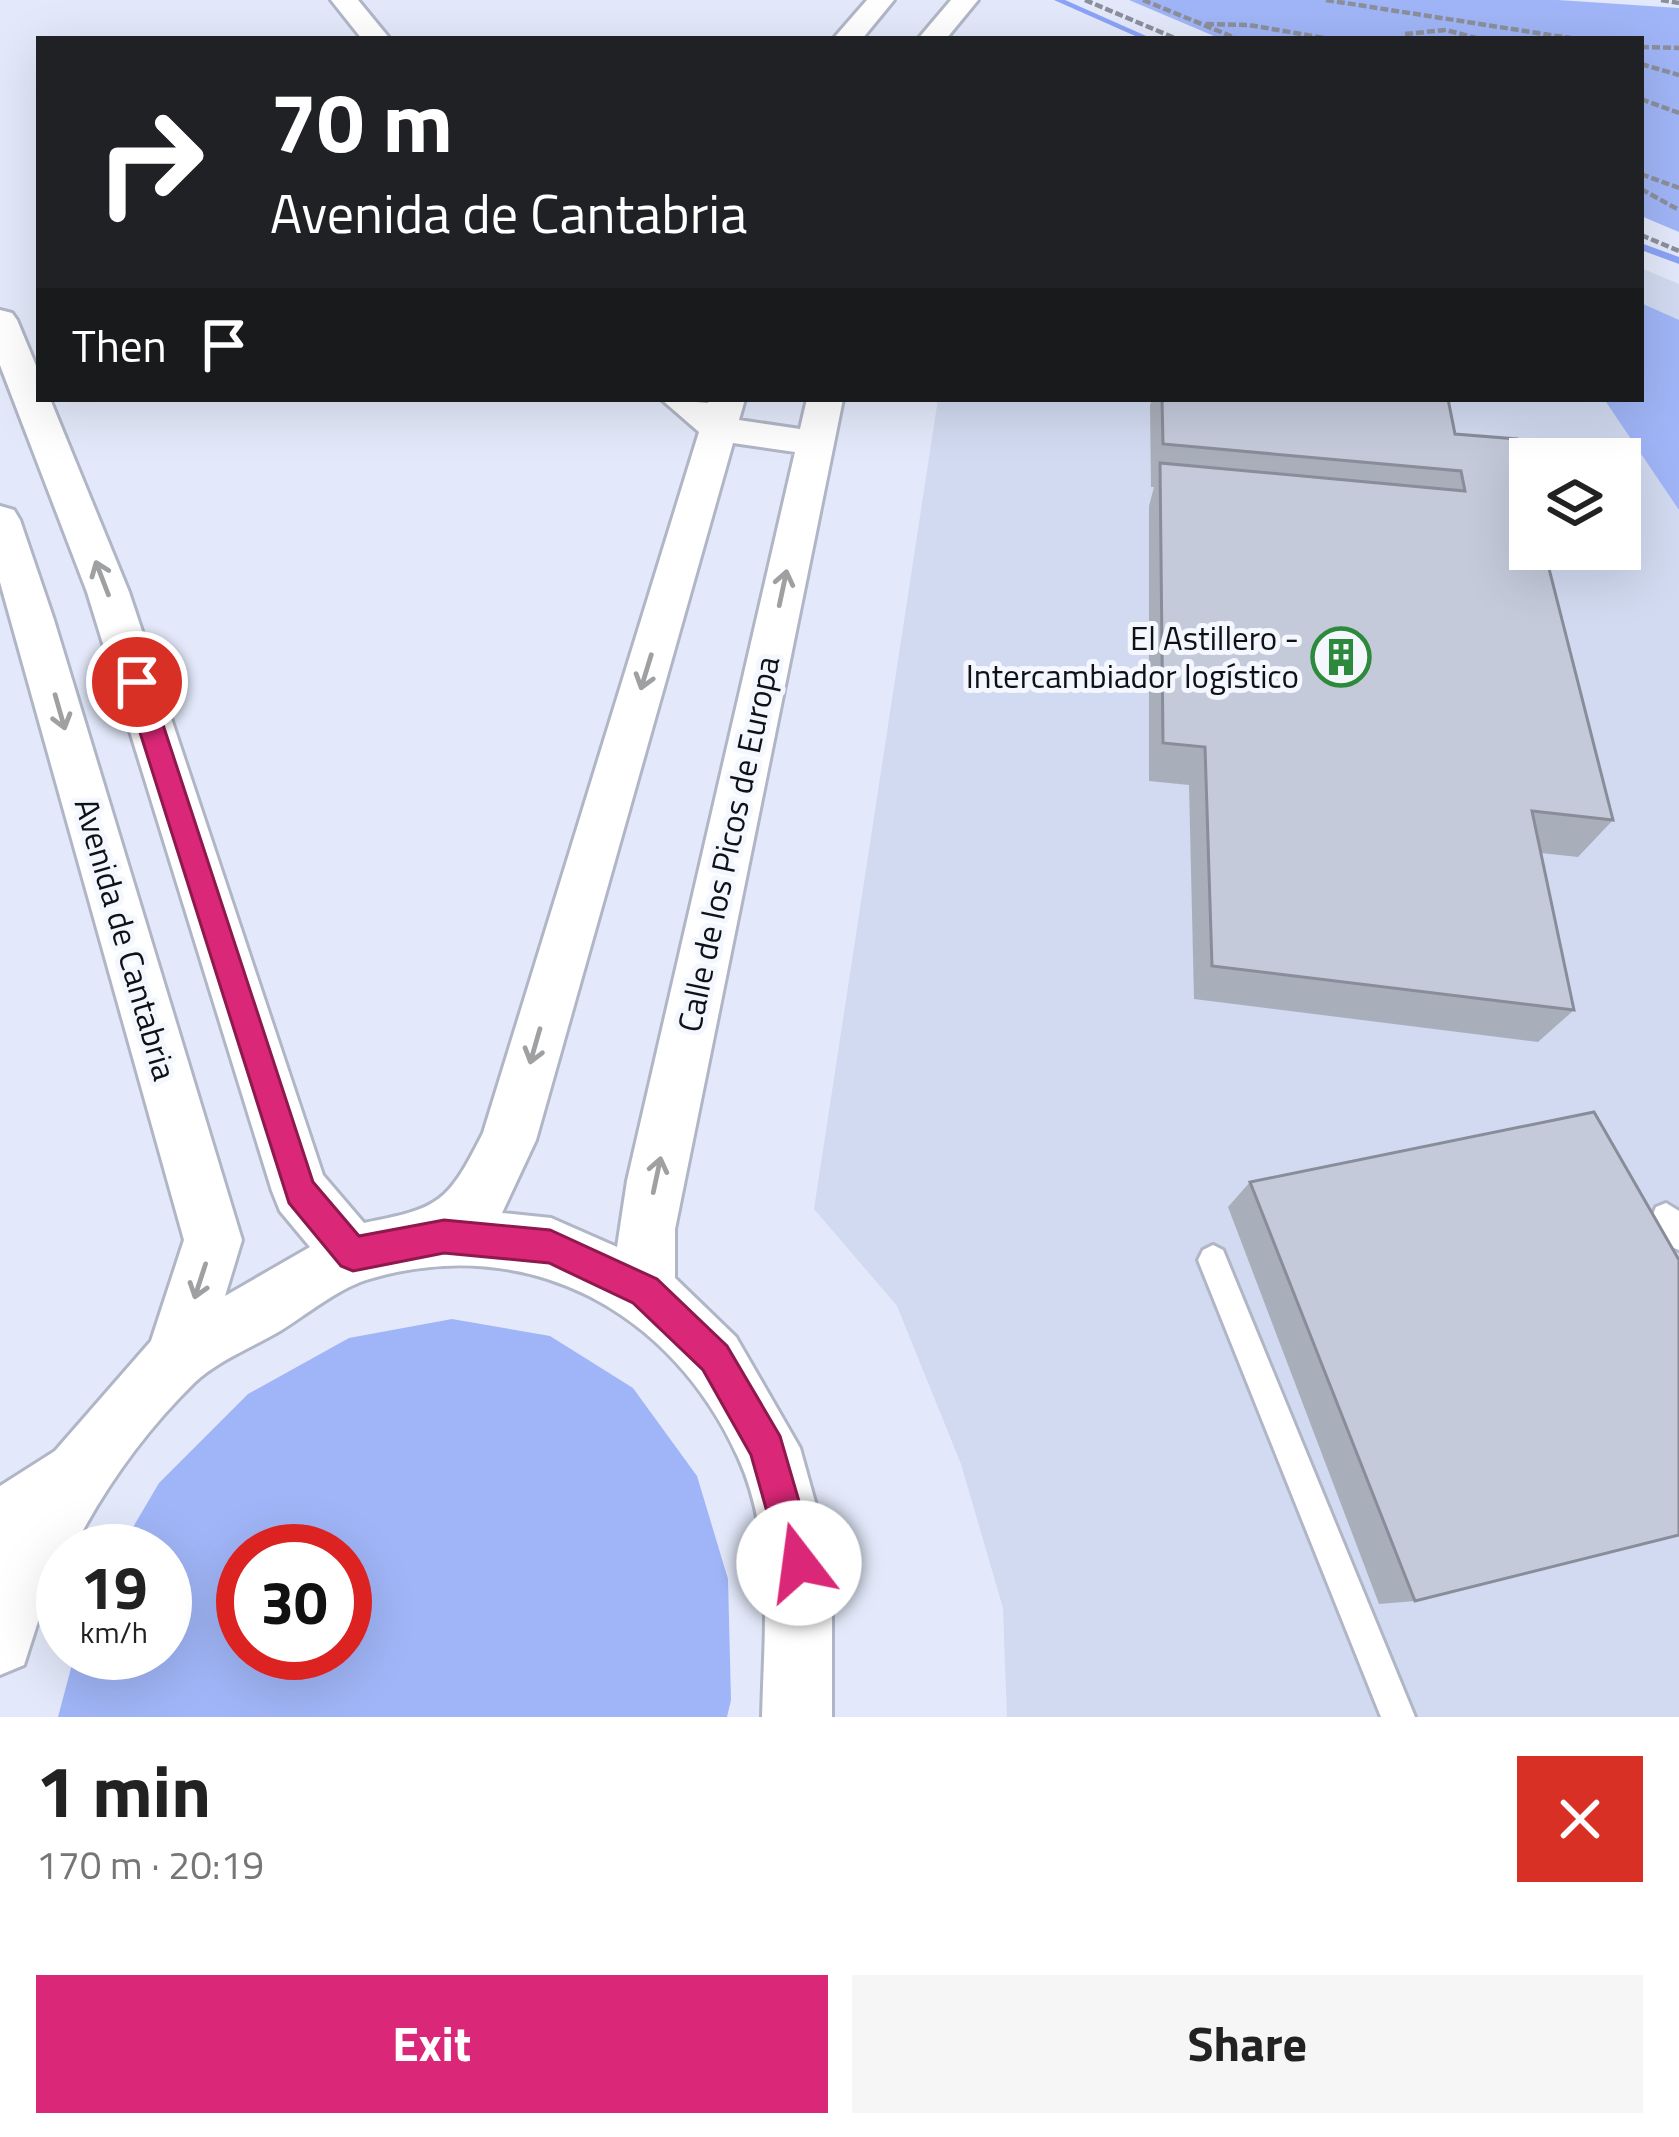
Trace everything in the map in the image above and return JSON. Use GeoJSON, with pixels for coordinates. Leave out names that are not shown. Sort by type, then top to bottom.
{"type":"FeatureCollection","features":[{"type":"Feature","properties":{"kind":"street"},"geometry":{"type":"LineString","coordinates":[[344,0],[374,36]]}},
{"type":"Feature","properties":{"kind":"street"},"geometry":{"type":"LineString","coordinates":[[850,36],[881,0]]}},
{"type":"Feature","properties":{"kind":"street"},"geometry":{"type":"LineString","coordinates":[[935,36],[965,0]]}},
{"type":"Feature","properties":{"kind":"street"},"geometry":{"type":"LineString","coordinates":[[0,320],[108,592],[300,1192],[353,1254]]}},
{"type":"Feature","properties":{"kind":"street"},"geometry":{"type":"LineString","coordinates":[[688,402],[723,414],[820,421]]}},
{"type":"Feature","properties":{"kind":"street"},"geometry":{"type":"LineString","coordinates":[[444,1236],[483,1192],[508,1140],[723,414]]}},
{"type":"Feature","properties":{"kind":"street","name":"Calle de los Picos de Europa"},"geometry":{"type":"LineString","coordinates":[[645,1291],[646,1229],[655,1181],[820,421]]}},
{"type":"Feature","properties":{"kind":"street","name":"Avenida de Cantabria"},"geometry":{"type":"LineString","coordinates":[[0,520],[34,620],[213,1240],[175,1359]]}},
{"type":"Feature","properties":{"kind":"street"},"geometry":{"type":"LineString","coordinates":[[0,1641],[9,1604],[78,1472],[175,1359],[353,1254],[444,1236],[550,1246],[645,1291],[715,1358],[768,1448],[799,1563],[797,1717]]}},
{"type":"Feature","properties":{"kind":"street"},"geometry":{"type":"LineString","coordinates":[[0,1524],[78,1472]]}},
{"type":"Feature","properties":{"kind":"lane"},"geometry":{"type":"LineString","coordinates":[[1213,1260],[1398,1717]]}},
{"type":"Feature","properties":{"kind":"path"},"geometry":{"type":"LineString","coordinates":[[1085,0],[1170,36]]}},
{"type":"Feature","properties":{"kind":"path"},"geometry":{"type":"LineString","coordinates":[[1143,0],[1232,36]]}},
{"type":"Feature","properties":{"kind":"path"},"geometry":{"type":"LineString","coordinates":[[1326,0],[1554,36]]}},
{"type":"Feature","properties":{"kind":"path"},"geometry":{"type":"LineString","coordinates":[[1661,0],[1679,2]]}},
{"type":"Feature","properties":{"kind":"path"},"geometry":{"type":"LineString","coordinates":[[1405,34],[1417,17]]}},
{"type":"Feature","properties":{"kind":"path"},"geometry":{"type":"LineString","coordinates":[[1206,24],[1249,25],[1313,36]]}},
{"type":"Feature","properties":{"kind":"path"},"geometry":{"type":"LineString","coordinates":[[1401,36],[1446,30],[1469,36]]}},
{"type":"Feature","properties":{"kind":"path"},"geometry":{"type":"LineString","coordinates":[[1644,47],[1679,48]]}},
{"type":"Feature","properties":{"kind":"path"},"geometry":{"type":"LineString","coordinates":[[1644,65],[1679,75]]}},
{"type":"Feature","properties":{"kind":"path"},"geometry":{"type":"LineString","coordinates":[[1644,100],[1679,113]]}},
{"type":"Feature","properties":{"kind":"path"},"geometry":{"type":"LineString","coordinates":[[1644,175],[1679,188]]}},
{"type":"Feature","properties":{"kind":"path"},"geometry":{"type":"LineString","coordinates":[[1644,191],[1679,210]]}},
{"type":"Feature","properties":{"kind":"path"},"geometry":{"type":"LineString","coordinates":[[1644,236],[1679,251]]}},
{"type":"Feature","properties":{"kind":"shaded area"},"geometry":{"type":"Polygon","coordinates":[[[1129,0],[1558,0],[1679,8],[1679,232],[1644,217],[1644,36],[1214,36],[1129,0]]]}},
{"type":"Feature","properties":{"kind":"shaded area"},"geometry":{"type":"Polygon","coordinates":[[[1644,269],[1679,284],[1679,1717],[1007,1717],[1003,1608],[961,1464],[897,1306],[814,1209],[938,402],[1644,402],[1644,269]]]}},
{"type":"Feature","properties":{"kind":"shaded area"},"geometry":{"type":"Polygon","coordinates":[[[1644,304],[1679,320],[1679,510],[1641,454],[1641,438],[1630,438],[1606,402],[1644,402],[1644,304]]]}},
{"type":"Feature","properties":{"kind":"shaded area"},"geometry":{"type":"Polygon","coordinates":[[[452,1319],[550,1336],[633,1388],[697,1476],[728,1579],[731,1700],[727,1717],[58,1717],[68,1680],[192,1680],[192,1524],[135,1524],[159,1483],[248,1394],[349,1338],[452,1319]]]}},
{"type":"Feature","properties":{"kind":"building","name":"El Astillero - Intercambiador logístico"},"geometry":{"type":"Polygon","coordinates":[[[1162,402],[1449,402],[1455,434],[1509,438],[1509,570],[1549,570],[1613,820],[1532,811],[1574,1010],[1212,966],[1205,747],[1163,743],[1160,463],[1465,491],[1461,471],[1163,444],[1162,402]]]}},
{"type":"Feature","properties":{"kind":"building"},"geometry":{"type":"Polygon","coordinates":[[[1594,1112],[1679,1260],[1679,1535],[1415,1601],[1250,1182],[1594,1112]]]}},
{"type":"Feature","properties":{"kind":"waterway"},"geometry":{"type":"LineString","coordinates":[[1058,0],[1142,36]]}},
{"type":"Feature","properties":{"kind":"waterway"},"geometry":{"type":"LineString","coordinates":[[1644,247],[1679,261]]}},
{"type":"Feature","properties":{"kind":"place","name":"El Astillero - Intercambiador logístico"},"geometry":{"type":"Point","coordinates":[1341,657]}},
{"type":"Feature","properties":{"kind":"route"},"geometry":{"type":"LineString","coordinates":[[137,682],[300,1192],[353,1254],[444,1236],[550,1246],[645,1291],[715,1358],[768,1448],[799,1563]]}}]}
